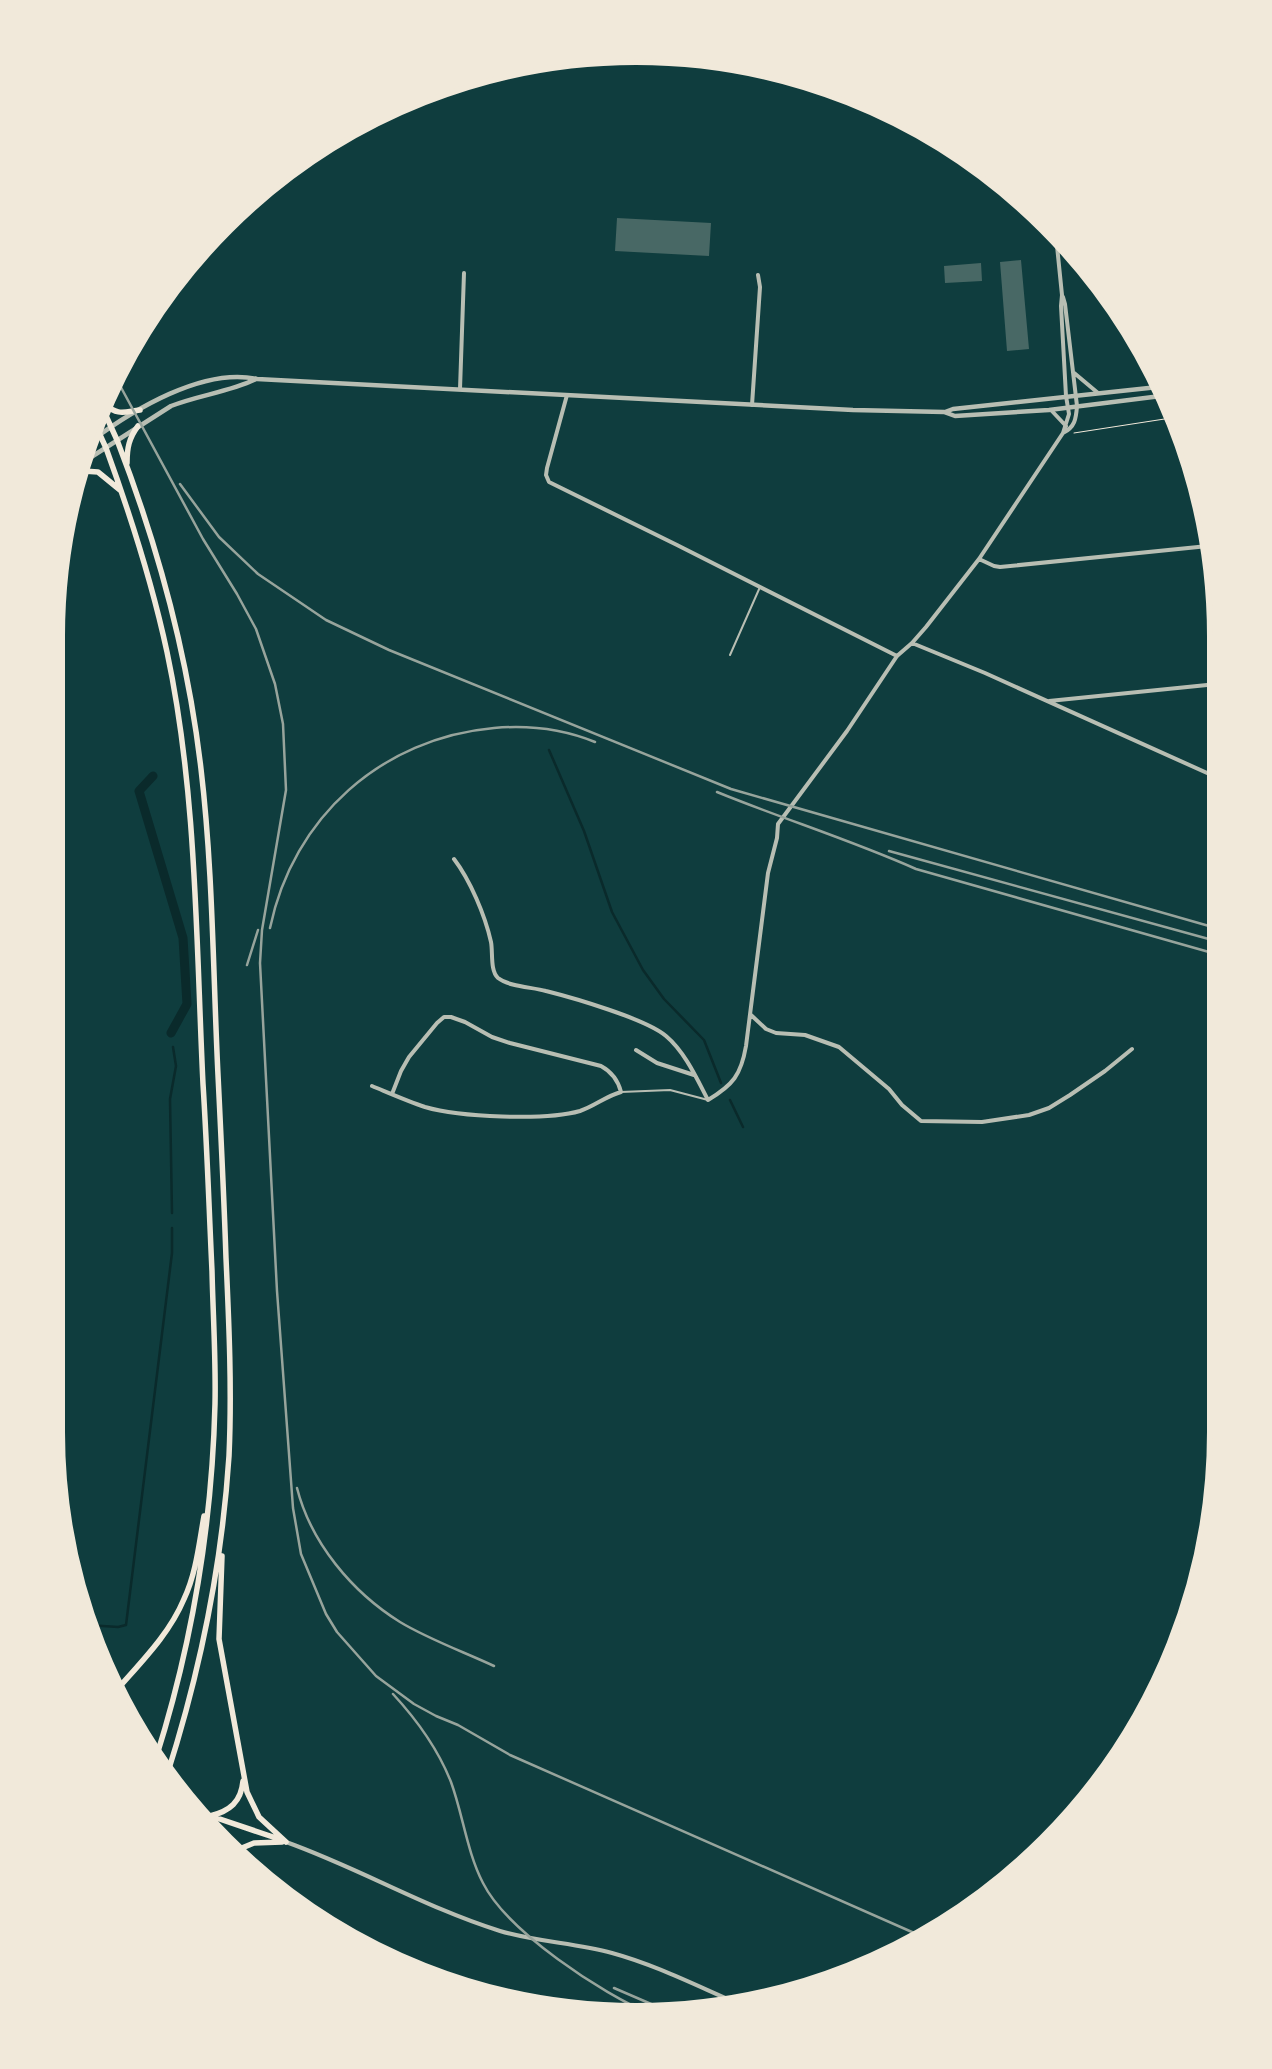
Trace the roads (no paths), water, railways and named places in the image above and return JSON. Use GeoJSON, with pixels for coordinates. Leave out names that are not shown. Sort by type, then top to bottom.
{"type":"FeatureCollection","features":[{"type":"Feature","properties":{"kind":"main road"},"geometry":{"type":"LineString","coordinates":[[110,408],[123,414],[140,410]]}},
{"type":"Feature","properties":{"kind":"main road"},"geometry":{"type":"LineString","coordinates":[[106,416],[127,468],[170,605],[181,648],[201,769],[209,875],[230,1344],[230,1433],[223,1519],[218,1622],[219,1639],[244,1776],[250,1799],[259,1817],[286,1842]]}},
{"type":"Feature","properties":{"kind":"main road"},"geometry":{"type":"LineString","coordinates":[[127,468],[128,444],[130,437],[138,426]]}},
{"type":"Feature","properties":{"kind":"main road"},"geometry":{"type":"LineString","coordinates":[[100,434],[141,554],[167,652],[180,725],[189,803],[215,1344],[215,1401],[204,1551],[192,1620],[158,1751]]}},
{"type":"Feature","properties":{"kind":"main road"},"geometry":{"type":"LineString","coordinates":[[87,471],[98,472],[121,492]]}},
{"type":"Feature","properties":{"kind":"main road"},"geometry":{"type":"LineString","coordinates":[[121,1685],[166,1631],[185,1599],[210,1488]]}},
{"type":"Feature","properties":{"kind":"main road"},"geometry":{"type":"LineString","coordinates":[[169,1766],[204,1635],[223,1519]]}},
{"type":"Feature","properties":{"kind":"main road"},"geometry":{"type":"LineString","coordinates":[[210,1816],[222,1813],[235,1805],[243,1789],[244,1776]]}},
{"type":"Feature","properties":{"kind":"main road"},"geometry":{"type":"LineString","coordinates":[[210,1816],[286,1842]]}},
{"type":"Feature","properties":{"kind":"main road"},"geometry":{"type":"LineString","coordinates":[[241,1849],[254,1843],[286,1842]]}},
{"type":"Feature","properties":{"kind":"street"},"geometry":{"type":"LineString","coordinates":[[454,859],[469,881],[491,939],[496,977],[504,981],[547,991],[652,1027],[666,1036],[673,1044],[708,1100],[729,1086],[739,1073],[743,1062],[751,1014],[768,873],[777,838],[778,824],[847,731],[897,656],[912,643],[979,559],[1064,433],[1068,408],[1061,306],[1062,295],[1057,247]]}},
{"type":"Feature","properties":{"kind":"street"},"geometry":{"type":"LineString","coordinates":[[460,389],[464,273]]}},
{"type":"Feature","properties":{"kind":"street"},"geometry":{"type":"LineString","coordinates":[[752,405],[760,287],[758,275]]}},
{"type":"Feature","properties":{"kind":"street"},"geometry":{"type":"LineString","coordinates":[[1062,295],[1065,304],[1077,406],[1074,425],[1064,433]]}},
{"type":"Feature","properties":{"kind":"street"},"geometry":{"type":"LineString","coordinates":[[1073,372],[1098,393]]}},
{"type":"Feature","properties":{"kind":"street"},"geometry":{"type":"LineString","coordinates":[[100,434],[171,393],[201,381],[243,376],[257,379],[752,405],[944,412],[955,416],[1051,410],[1157,397]]}},
{"type":"Feature","properties":{"kind":"street"},"geometry":{"type":"LineString","coordinates":[[91,457],[138,426],[179,403],[245,385],[257,379]]}},
{"type":"Feature","properties":{"kind":"street"},"geometry":{"type":"LineString","coordinates":[[944,412],[953,409],[1153,388]]}},
{"type":"Feature","properties":{"kind":"street"},"geometry":{"type":"LineString","coordinates":[[567,395],[547,468],[548,482],[897,656]]}},
{"type":"Feature","properties":{"kind":"street"},"geometry":{"type":"LineString","coordinates":[[1051,410],[1066,426]]}},
{"type":"Feature","properties":{"kind":"street"},"geometry":{"type":"LineString","coordinates":[[979,559],[1000,567],[1202,547]]}},
{"type":"Feature","properties":{"kind":"street"},"geometry":{"type":"LineString","coordinates":[[912,643],[1210,774]]}},
{"type":"Feature","properties":{"kind":"street"},"geometry":{"type":"LineString","coordinates":[[1047,701],[1210,685]]}},
{"type":"Feature","properties":{"kind":"street"},"geometry":{"type":"LineString","coordinates":[[751,1014],[766,1029],[776,1033],[805,1036],[839,1047],[889,1089],[902,1105],[921,1121],[982,1122],[1029,1116],[1049,1108],[1070,1095],[1104,1072],[1132,1049]]}},
{"type":"Feature","properties":{"kind":"street"},"geometry":{"type":"LineString","coordinates":[[372,1086],[392,1094],[425,1107],[450,1111],[535,1117],[580,1111],[610,1095],[621,1092],[614,1076],[601,1066],[510,1043],[492,1037],[465,1022],[451,1017],[444,1017],[409,1057],[400,1071],[392,1094]]}},
{"type":"Feature","properties":{"kind":"street"},"geometry":{"type":"LineString","coordinates":[[636,1050],[657,1063],[694,1075]]}},
{"type":"Feature","properties":{"kind":"street"},"geometry":{"type":"LineString","coordinates":[[286,1842],[336,1861],[448,1913],[507,1933],[575,1945],[634,1960],[727,1999]]}},
{"type":"Feature","properties":{"kind":"lane"},"geometry":{"type":"LineString","coordinates":[[730,655],[760,587]]}},
{"type":"Feature","properties":{"kind":"lane"},"geometry":{"type":"LineString","coordinates":[[621,1092],[670,1090],[708,1100]]}},
{"type":"Feature","properties":{"kind":"waterway"},"geometry":{"type":"LineString","coordinates":[[549,750],[584,831],[612,912],[643,970],[664,999],[704,1040],[721,1083]]}},
{"type":"Feature","properties":{"kind":"waterway"},"geometry":{"type":"LineString","coordinates":[[153,776],[139,791],[183,938],[187,1004],[171,1033]]}},
{"type":"Feature","properties":{"kind":"waterway"},"geometry":{"type":"LineString","coordinates":[[172,1213],[170,1099],[176,1066],[173,1047]]}},
{"type":"Feature","properties":{"kind":"waterway"},"geometry":{"type":"LineString","coordinates":[[730,1100],[743,1127]]}},
{"type":"Feature","properties":{"kind":"waterway"},"geometry":{"type":"LineString","coordinates":[[96,1626],[118,1627],[126,1625],[172,1253],[172,1228]]}},
{"type":"Feature","properties":{"kind":"railway"},"geometry":{"type":"LineString","coordinates":[[120,386],[203,539],[256,629],[275,684],[283,724],[286,790],[262,930],[260,963],[277,1291],[293,1508],[301,1554],[326,1614],[337,1632],[376,1676],[414,1704],[436,1716],[458,1725],[510,1755],[916,1934]]}},
{"type":"Feature","properties":{"kind":"railway"},"geometry":{"type":"LineString","coordinates":[[180,484],[219,537],[258,574],[326,620],[389,650],[731,789],[1210,926]]}},
{"type":"Feature","properties":{"kind":"railway"},"geometry":{"type":"LineString","coordinates":[[270,928],[282,888],[299,851],[321,819],[349,790],[380,766],[415,748],[453,735],[494,728],[520,727],[545,729],[595,742]]}},
{"type":"Feature","properties":{"kind":"railway"},"geometry":{"type":"LineString","coordinates":[[717,792],[916,869],[1210,952]]}},
{"type":"Feature","properties":{"kind":"railway"},"geometry":{"type":"LineString","coordinates":[[889,851],[1210,939]]}},
{"type":"Feature","properties":{"kind":"railway"},"geometry":{"type":"LineString","coordinates":[[247,965],[258,930]]}},
{"type":"Feature","properties":{"kind":"railway"},"geometry":{"type":"LineString","coordinates":[[297,1488],[303,1508],[323,1547],[350,1581],[366,1596],[400,1622],[434,1640],[494,1666]]}},
{"type":"Feature","properties":{"kind":"railway"},"geometry":{"type":"LineString","coordinates":[[393,1694],[426,1735],[446,1770],[478,1871],[495,1902],[512,1921],[558,1959],[607,1992],[633,2006]]}},
{"type":"Feature","properties":{"kind":"railway"},"geometry":{"type":"LineString","coordinates":[[614,1988],[655,2006]]}}]}
